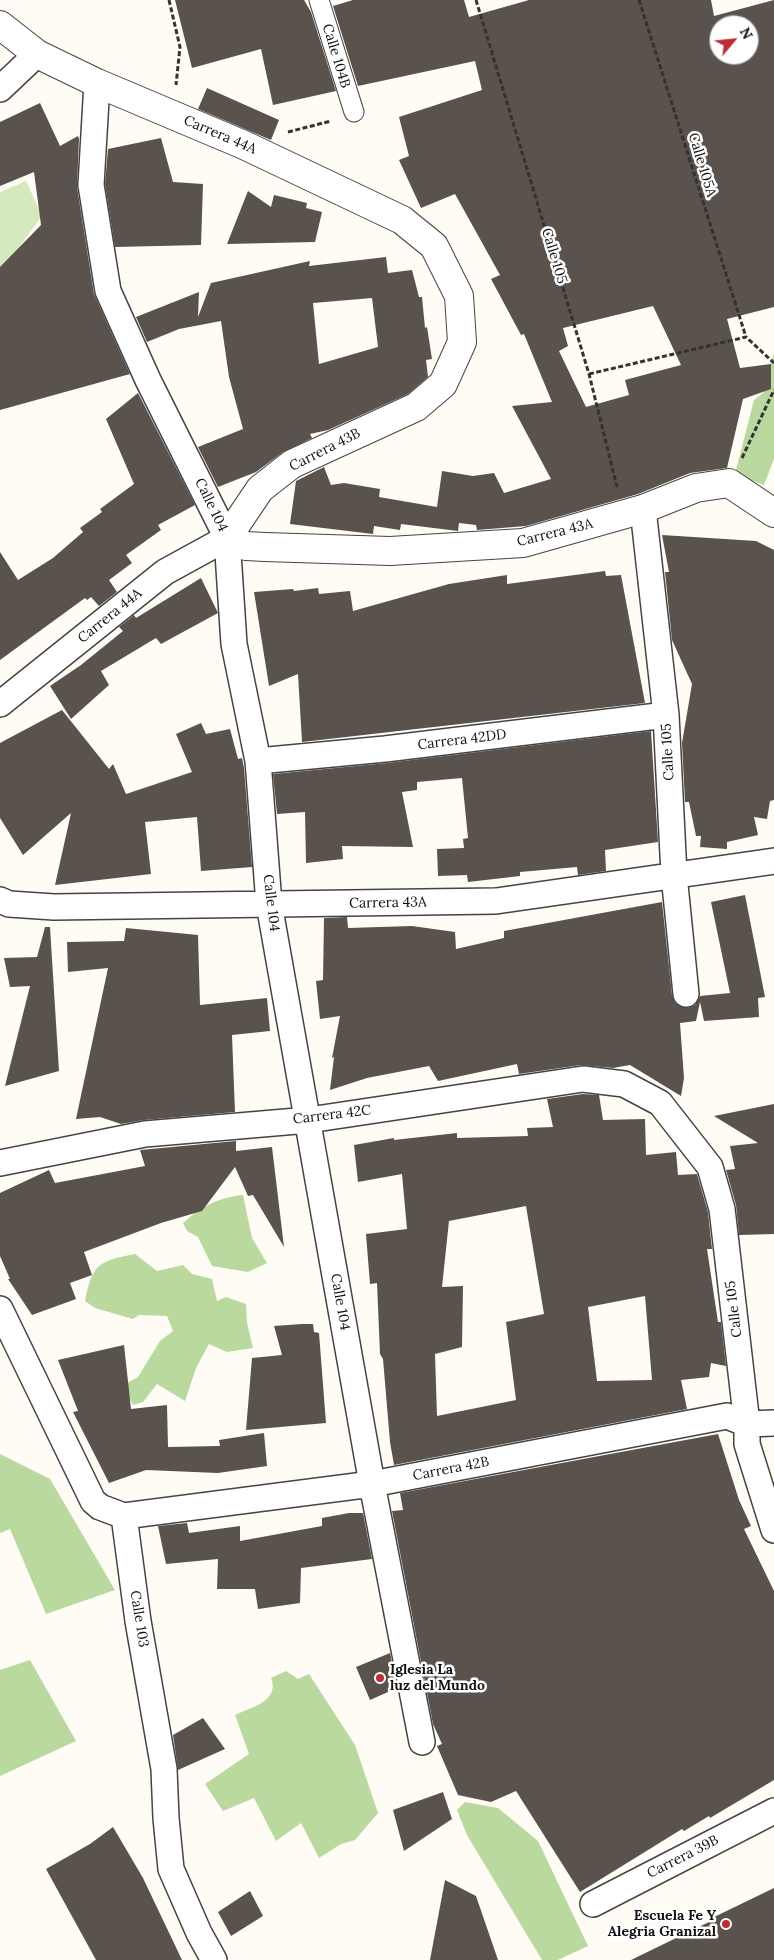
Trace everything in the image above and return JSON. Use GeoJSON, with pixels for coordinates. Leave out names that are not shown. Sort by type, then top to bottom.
{"type":"FeatureCollection","features":[{"type":"Feature","properties":{"kind":"street","name":"Calle 104B"},"geometry":{"type":"LineString","coordinates":[[319,0],[354,112]]}},
{"type":"Feature","properties":{"kind":"street","name":"Carrera 44A"},"geometry":{"type":"LineString","coordinates":[[0,25],[37,54],[97,83],[244,145],[402,220],[434,246],[458,296],[462,342],[443,384]]}},
{"type":"Feature","properties":{"kind":"street"},"geometry":{"type":"LineString","coordinates":[[0,89],[37,54]]}},
{"type":"Feature","properties":{"kind":"street","name":"Calle 104"},"geometry":{"type":"LineString","coordinates":[[97,83],[91,185],[108,291],[148,380],[227,538],[234,644],[258,761],[269,904],[309,1120],[372,1484],[422,1742]]}},
{"type":"Feature","properties":{"kind":"street","name":"Carrera 43B"},"geometry":{"type":"LineString","coordinates":[[227,538],[260,489],[292,464],[416,407],[443,384]]}},
{"type":"Feature","properties":{"kind":"street"},"geometry":{"type":"LineString","coordinates":[[729,483],[774,513]]}},
{"type":"Feature","properties":{"kind":"street","name":"Carrera 43A"},"geometry":{"type":"LineString","coordinates":[[227,538],[246,546],[400,550],[524,543],[634,512],[696,488],[729,483]]}},
{"type":"Feature","properties":{"kind":"street","name":"Calle 105"},"geometry":{"type":"LineString","coordinates":[[634,512],[666,715],[674,874],[686,994]]}},
{"type":"Feature","properties":{"kind":"street","name":"Carrera 44A"},"geometry":{"type":"LineString","coordinates":[[0,704],[165,572],[227,538]]}},
{"type":"Feature","properties":{"kind":"street","name":"Carrera 42DD"},"geometry":{"type":"LineString","coordinates":[[258,761],[395,748],[666,715]]}},
{"type":"Feature","properties":{"kind":"street","name":"Carrera 43A"},"geometry":{"type":"LineString","coordinates":[[0,900],[10,904],[54,907],[496,901],[774,861]]}},
{"type":"Feature","properties":{"kind":"street","name":"Carrera 42C"},"geometry":{"type":"LineString","coordinates":[[0,1164],[145,1134],[309,1120],[583,1079],[624,1084],[660,1103]]}},
{"type":"Feature","properties":{"kind":"street","name":"Calle 105"},"geometry":{"type":"LineString","coordinates":[[660,1103],[710,1167],[722,1209],[747,1424],[747,1444],[774,1530]]}},
{"type":"Feature","properties":{"kind":"street"},"geometry":{"type":"LineString","coordinates":[[0,1309],[93,1501],[124,1516]]}},
{"type":"Feature","properties":{"kind":"street","name":"Carrera 42B"},"geometry":{"type":"LineString","coordinates":[[124,1516],[372,1484],[727,1416],[747,1424],[774,1423]]}},
{"type":"Feature","properties":{"kind":"street","name":"Calle 103"},"geometry":{"type":"LineString","coordinates":[[124,1516],[138,1621],[164,1769],[171,1869],[199,1933],[214,1960]]}},
{"type":"Feature","properties":{"kind":"street","name":"Carrera 39B"},"geometry":{"type":"LineString","coordinates":[[593,1904],[774,1811]]}},
{"type":"Feature","properties":{"kind":"path"},"geometry":{"type":"LineString","coordinates":[[168,114],[176,85],[180,47],[170,0]]}},
{"type":"Feature","properties":{"kind":"path","name":"Calle 105"},"geometry":{"type":"LineString","coordinates":[[476,0],[589,374],[634,512]]}},
{"type":"Feature","properties":{"kind":"path","name":"Calle 105A"},"geometry":{"type":"LineString","coordinates":[[639,0],[746,337]]}},
{"type":"Feature","properties":{"kind":"path"},"geometry":{"type":"LineString","coordinates":[[244,145],[354,112]]}},
{"type":"Feature","properties":{"kind":"path"},"geometry":{"type":"LineString","coordinates":[[589,374],[746,337],[774,363]]}},
{"type":"Feature","properties":{"kind":"path"},"geometry":{"type":"LineString","coordinates":[[729,483],[774,390]]}},
{"type":"Feature","properties":{"kind":"green space"},"geometry":{"type":"Polygon","coordinates":[[[26,181],[42,216],[0,273],[0,192],[26,181]]]}},
{"type":"Feature","properties":{"kind":"green space"},"geometry":{"type":"Polygon","coordinates":[[[774,353],[774,459],[764,485],[735,474],[754,400],[764,392],[771,377],[770,366],[774,353]]]}},
{"type":"Feature","properties":{"kind":"green space"},"geometry":{"type":"Polygon","coordinates":[[[243,1195],[252,1238],[267,1263],[248,1272],[212,1266],[198,1237],[187,1231],[183,1223],[210,1204],[225,1198],[243,1195]]]}},
{"type":"Feature","properties":{"kind":"green space"},"geometry":{"type":"Polygon","coordinates":[[[135,1254],[157,1271],[183,1265],[192,1274],[212,1279],[217,1301],[226,1297],[246,1304],[247,1323],[253,1348],[227,1352],[209,1344],[196,1368],[185,1401],[157,1384],[143,1402],[133,1405],[123,1385],[138,1377],[160,1341],[173,1331],[167,1316],[139,1315],[133,1319],[95,1308],[85,1301],[91,1279],[99,1266],[113,1259],[135,1254]]]}},
{"type":"Feature","properties":{"kind":"green space"},"geometry":{"type":"Polygon","coordinates":[[[0,1454],[50,1479],[115,1590],[46,1614],[10,1529],[0,1533],[0,1454]]]}},
{"type":"Feature","properties":{"kind":"green space"},"geometry":{"type":"Polygon","coordinates":[[[30,1660],[76,1741],[0,1776],[0,1670],[30,1660]]]}},
{"type":"Feature","properties":{"kind":"green space"},"geometry":{"type":"Polygon","coordinates":[[[286,1671],[298,1679],[309,1674],[355,1745],[378,1813],[355,1840],[341,1844],[319,1858],[301,1823],[276,1841],[254,1798],[223,1811],[205,1784],[249,1754],[235,1715],[256,1706],[268,1698],[273,1686],[271,1678],[286,1671]]]}},
{"type":"Feature","properties":{"kind":"green space"},"geometry":{"type":"Polygon","coordinates":[[[465,1802],[498,1808],[538,1841],[588,1946],[558,1960],[542,1960],[467,1835],[457,1810],[465,1802]]]}},
{"type":"Feature","properties":{"kind":"building"},"geometry":{"type":"Polygon","coordinates":[[[175,0],[304,0],[311,12],[336,91],[273,105],[261,49],[192,68],[175,0]]]}},
{"type":"Feature","properties":{"kind":"building"},"geometry":{"type":"Polygon","coordinates":[[[353,0],[464,0],[469,17],[529,0],[711,0],[714,15],[709,15],[709,65],[759,65],[759,15],[718,15],[774,0],[774,307],[727,319],[740,368],[771,364],[771,389],[743,399],[727,468],[690,473],[638,494],[526,526],[477,530],[476,525],[459,523],[458,531],[401,524],[400,530],[374,526],[373,534],[290,524],[296,481],[324,467],[331,485],[344,483],[380,489],[379,497],[437,507],[442,471],[473,476],[494,473],[504,493],[551,479],[512,406],[552,402],[524,334],[521,335],[491,279],[500,275],[455,194],[421,208],[399,160],[409,156],[399,117],[482,90],[475,61],[358,86],[333,6],[353,0]],[[653,306],[563,328],[568,346],[559,351],[586,407],[629,395],[625,380],[681,365],[653,306]]]}},
{"type":"Feature","properties":{"kind":"building"},"geometry":{"type":"Polygon","coordinates":[[[207,88],[279,120],[271,140],[198,109],[207,88]]]}},
{"type":"Feature","properties":{"kind":"building"},"geometry":{"type":"Polygon","coordinates":[[[40,103],[60,146],[78,136],[79,139],[77,187],[94,294],[130,374],[0,410],[0,267],[41,225],[34,172],[0,186],[0,122],[40,103]]]}},
{"type":"Feature","properties":{"kind":"building"},"geometry":{"type":"Polygon","coordinates":[[[161,138],[173,182],[203,184],[201,245],[115,247],[105,184],[108,149],[161,138]]]}},
{"type":"Feature","properties":{"kind":"building"},"geometry":{"type":"Polygon","coordinates":[[[248,191],[271,207],[274,195],[307,203],[306,208],[322,212],[315,242],[227,244],[248,191]]]}},
{"type":"Feature","properties":{"kind":"building"},"geometry":{"type":"Polygon","coordinates":[[[386,257],[388,273],[412,270],[419,297],[422,297],[425,328],[427,327],[432,359],[426,360],[428,377],[408,394],[328,430],[310,434],[312,438],[283,452],[256,472],[218,487],[198,447],[243,429],[229,377],[221,321],[179,329],[147,342],[136,317],[199,292],[198,317],[211,283],[310,261],[309,266],[386,257]],[[372,298],[313,303],[319,364],[378,347],[372,298]]]}},
{"type":"Feature","properties":{"kind":"building"},"geometry":{"type":"Polygon","coordinates":[[[138,393],[195,505],[158,525],[161,530],[126,555],[132,563],[109,580],[117,592],[99,606],[91,597],[87,600],[85,598],[0,660],[0,552],[18,580],[53,558],[83,532],[80,528],[102,512],[100,509],[134,484],[106,419],[138,393]]]}},
{"type":"Feature","properties":{"kind":"building"},"geometry":{"type":"Polygon","coordinates":[[[662,535],[756,541],[774,550],[774,800],[770,801],[767,819],[754,817],[758,835],[727,842],[727,849],[700,847],[701,836],[696,836],[689,802],[685,802],[682,743],[692,684],[672,640],[665,572],[669,572],[662,535]]]}},
{"type":"Feature","properties":{"kind":"building"},"geometry":{"type":"Polygon","coordinates":[[[605,571],[606,576],[621,575],[645,703],[302,742],[298,674],[269,686],[254,592],[318,588],[319,594],[350,591],[353,611],[449,584],[507,575],[507,584],[605,571]]]}},
{"type":"Feature","properties":{"kind":"building"},"geometry":{"type":"Polygon","coordinates":[[[201,578],[218,613],[161,644],[156,638],[101,671],[109,685],[71,719],[50,686],[81,665],[123,631],[119,627],[134,615],[136,618],[201,578]]]}},
{"type":"Feature","properties":{"kind":"building"},"geometry":{"type":"Polygon","coordinates":[[[62,710],[109,769],[113,764],[126,794],[192,772],[176,734],[201,723],[206,734],[230,729],[238,759],[242,758],[244,768],[252,867],[201,871],[197,817],[145,822],[151,874],[55,885],[71,813],[23,855],[0,818],[0,743],[62,710]]]}},
{"type":"Feature","properties":{"kind":"building"},"geometry":{"type":"Polygon","coordinates":[[[651,731],[658,842],[605,850],[606,871],[578,875],[577,867],[520,872],[520,876],[468,882],[467,875],[438,876],[437,849],[464,848],[463,839],[468,838],[462,778],[417,782],[417,790],[402,792],[413,847],[342,846],[343,859],[306,863],[305,812],[277,814],[273,774],[387,763],[651,731]]]}},
{"type":"Feature","properties":{"kind":"building"},"geometry":{"type":"Polygon","coordinates":[[[745,895],[765,997],[758,998],[759,1017],[704,1021],[700,1002],[696,1021],[680,1023],[684,1078],[681,1096],[630,1065],[613,1068],[581,1065],[519,1074],[517,1064],[438,1081],[429,1066],[367,1078],[330,1090],[334,1057],[332,1058],[340,1016],[320,1019],[316,981],[323,980],[324,918],[347,917],[348,928],[412,926],[455,932],[456,949],[504,938],[504,931],[662,902],[672,995],[675,1003],[687,1008],[695,1005],[700,996],[730,993],[711,902],[745,895]]]}},
{"type":"Feature","properties":{"kind":"building"},"geometry":{"type":"Polygon","coordinates":[[[45,927],[50,927],[59,1071],[5,1086],[30,986],[10,987],[4,958],[37,957],[45,927]]]}},
{"type":"Feature","properties":{"kind":"building"},"geometry":{"type":"Polygon","coordinates":[[[126,928],[198,935],[200,1005],[267,998],[270,1031],[232,1035],[235,1112],[144,1120],[121,1124],[100,1117],[76,1119],[108,968],[68,972],[67,942],[124,941],[126,928]]]}},
{"type":"Feature","properties":{"kind":"building"},"geometry":{"type":"Polygon","coordinates":[[[583,1094],[599,1095],[603,1120],[645,1119],[646,1155],[676,1152],[678,1175],[697,1174],[708,1212],[712,1249],[707,1249],[718,1322],[721,1322],[726,1366],[711,1363],[709,1377],[681,1380],[687,1409],[394,1465],[390,1442],[383,1359],[380,1354],[377,1283],[370,1284],[366,1234],[407,1229],[402,1174],[358,1182],[354,1145],[394,1138],[394,1140],[457,1133],[457,1138],[528,1136],[527,1128],[553,1127],[547,1099],[583,1094]],[[526,1206],[449,1221],[442,1287],[463,1286],[462,1347],[435,1354],[437,1416],[516,1400],[506,1322],[544,1314],[526,1206]],[[645,1296],[588,1307],[597,1381],[652,1380],[645,1296]]]}},
{"type":"Feature","properties":{"kind":"building"},"geometry":{"type":"Polygon","coordinates":[[[774,1104],[774,1234],[739,1235],[736,1205],[726,1170],[735,1169],[730,1146],[758,1143],[714,1116],[774,1104]]]}},
{"type":"Feature","properties":{"kind":"building"},"geometry":{"type":"Polygon","coordinates":[[[236,1141],[236,1151],[272,1147],[284,1247],[253,1195],[248,1196],[235,1167],[202,1211],[161,1223],[84,1252],[92,1275],[70,1283],[76,1299],[32,1315],[8,1279],[10,1279],[0,1256],[0,1193],[49,1170],[55,1183],[145,1166],[140,1150],[236,1141]]]}},
{"type":"Feature","properties":{"kind":"building"},"geometry":{"type":"Polygon","coordinates":[[[313,1324],[314,1332],[319,1333],[326,1423],[246,1430],[252,1358],[282,1355],[274,1326],[313,1324]]]}},
{"type":"Feature","properties":{"kind":"building"},"geometry":{"type":"Polygon","coordinates":[[[124,1345],[131,1409],[167,1405],[168,1447],[220,1446],[219,1440],[264,1433],[267,1466],[218,1473],[146,1470],[109,1483],[73,1412],[78,1411],[58,1360],[124,1345]]]}},
{"type":"Feature","properties":{"kind":"building"},"geometry":{"type":"Polygon","coordinates":[[[718,1434],[739,1500],[751,1526],[744,1529],[774,1591],[774,1780],[710,1818],[709,1816],[684,1831],[682,1829],[580,1892],[516,1791],[491,1802],[458,1795],[437,1746],[442,1744],[433,1724],[392,1511],[403,1510],[400,1493],[718,1434]]]}},
{"type":"Feature","properties":{"kind":"building"},"geometry":{"type":"Polygon","coordinates":[[[349,1513],[363,1513],[372,1559],[301,1568],[300,1603],[258,1609],[255,1589],[217,1589],[218,1559],[166,1564],[158,1526],[187,1523],[189,1533],[240,1526],[240,1541],[322,1526],[322,1518],[349,1513]]]}},
{"type":"Feature","properties":{"kind":"building","name":"Iglesia La luz del Mundo"},"geometry":{"type":"Polygon","coordinates":[[[390,1653],[397,1688],[370,1700],[356,1667],[390,1653]]]}},
{"type":"Feature","properties":{"kind":"building"},"geometry":{"type":"Polygon","coordinates":[[[203,1718],[225,1749],[178,1770],[173,1735],[203,1718]]]}},
{"type":"Feature","properties":{"kind":"building"},"geometry":{"type":"Polygon","coordinates":[[[443,1792],[452,1819],[404,1851],[393,1810],[443,1792]]]}},
{"type":"Feature","properties":{"kind":"building"},"geometry":{"type":"Polygon","coordinates":[[[113,1827],[143,1878],[182,1960],[96,1960],[46,1869],[90,1844],[113,1827]]]}},
{"type":"Feature","properties":{"kind":"building"},"geometry":{"type":"Polygon","coordinates":[[[445,1880],[476,1896],[498,1960],[430,1960],[445,1880]]]}},
{"type":"Feature","properties":{"kind":"building"},"geometry":{"type":"Polygon","coordinates":[[[774,1888],[774,1960],[631,1960],[711,1921],[710,1919],[774,1888]]]}},
{"type":"Feature","properties":{"kind":"building"},"geometry":{"type":"Polygon","coordinates":[[[250,1891],[263,1916],[231,1936],[218,1912],[250,1891]]]}},
{"type":"Feature","properties":{"kind":"place","name":"Iglesia La luz del Mundo"},"geometry":{"type":"Point","coordinates":[380,1678]}},
{"type":"Feature","properties":{"kind":"place","name":"Escuela Fe Y Alegria Granizal"},"geometry":{"type":"Point","coordinates":[726,1924]}}]}
